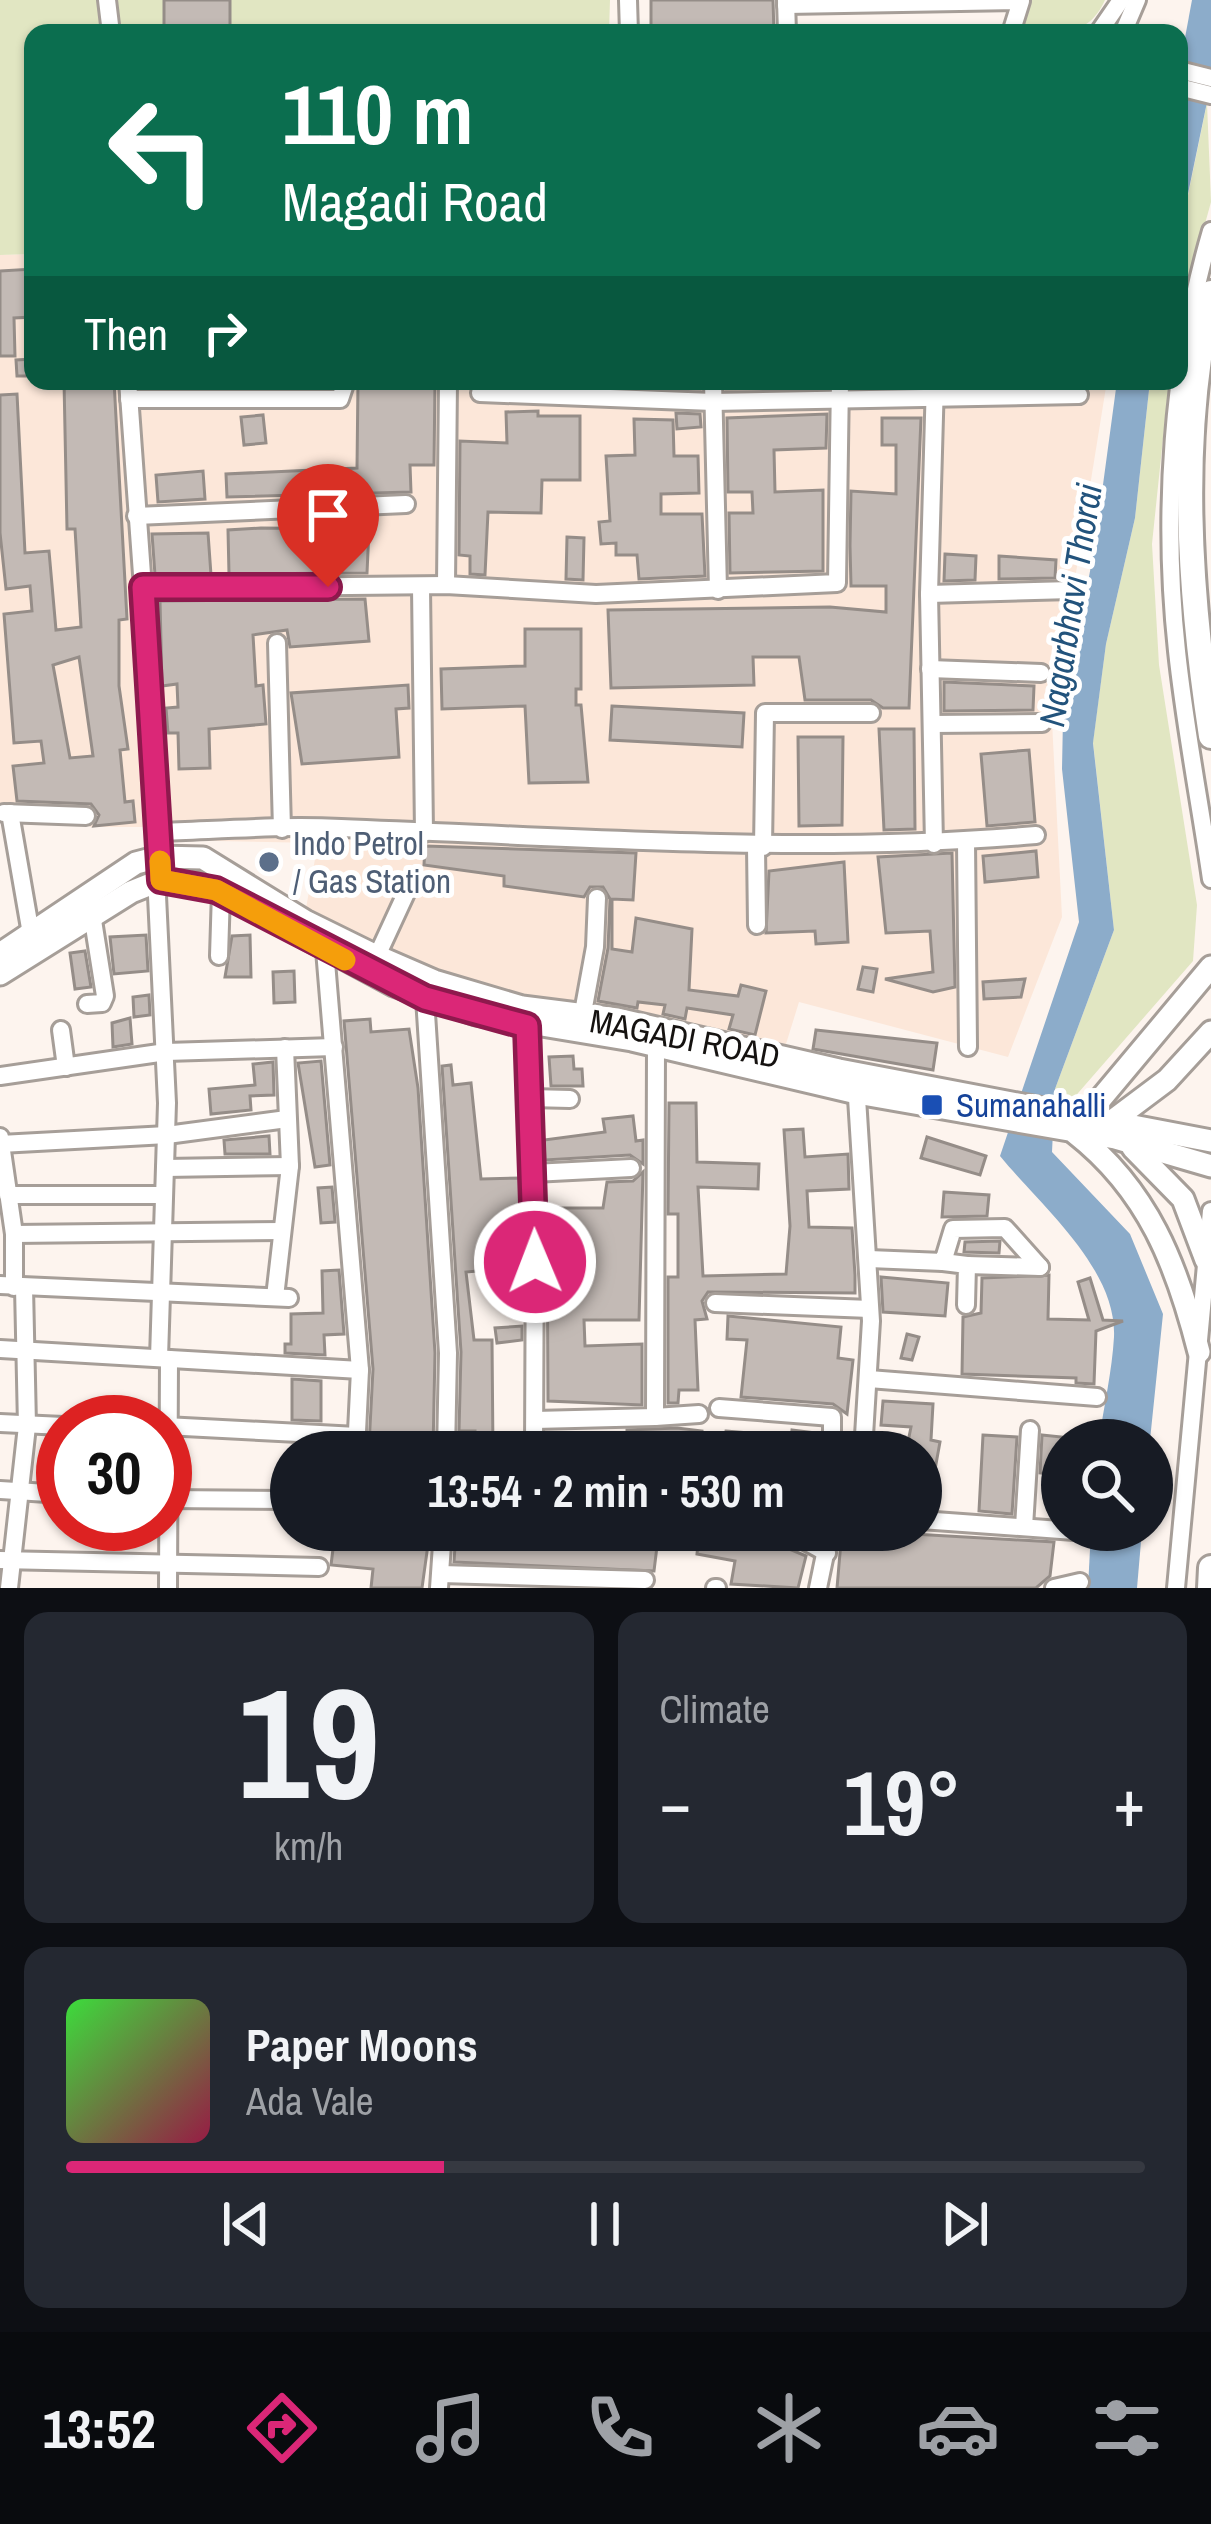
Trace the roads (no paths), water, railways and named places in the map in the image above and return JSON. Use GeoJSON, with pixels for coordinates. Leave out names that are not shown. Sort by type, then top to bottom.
{"type":"FeatureCollection","features":[{"type":"Feature","properties":{"kind":"highway"},"geometry":{"type":"LineString","coordinates":[[1211,293],[1193,438],[1191,554],[1211,736]]}},
{"type":"Feature","properties":{"kind":"highway"},"geometry":{"type":"LineString","coordinates":[[1210,1588],[1211,1568]]}},
{"type":"Feature","properties":{"kind":"main road"},"geometry":{"type":"LineString","coordinates":[[0,955],[115,873],[159,857]]}},
{"type":"Feature","properties":{"kind":"main road","name":"MAGADI ROAD"},"geometry":{"type":"LineString","coordinates":[[159,857],[203,858],[305,921],[377,956],[500,1001],[693,1034],[856,1083]]}},
{"type":"Feature","properties":{"kind":"main road"},"geometry":{"type":"LineString","coordinates":[[0,974],[92,914],[161,880]]}},
{"type":"Feature","properties":{"kind":"main road","name":"MAGADI ROAD"},"geometry":{"type":"LineString","coordinates":[[161,880],[189,881],[221,892],[425,998],[527,1026],[656,1045],[1066,1124],[1211,1141]]}},
{"type":"Feature","properties":{"kind":"main road"},"geometry":{"type":"LineString","coordinates":[[1088,1114],[1211,967]]}},
{"type":"Feature","properties":{"kind":"main road"},"geometry":{"type":"LineString","coordinates":[[1206,1260],[1198,1228],[1174,1186],[1115,1128],[1211,1032]]}},
{"type":"Feature","properties":{"kind":"main road","name":"MAGADI ROAD"},"geometry":{"type":"LineString","coordinates":[[1066,1124],[1088,1114],[1211,1166]]}},
{"type":"Feature","properties":{"kind":"main road"},"geometry":{"type":"LineString","coordinates":[[1066,1124],[1126,1182],[1156,1225],[1180,1275],[1198,1352]]}},
{"type":"Feature","properties":{"kind":"street"},"geometry":{"type":"LineString","coordinates":[[786,3],[1021,0]]}},
{"type":"Feature","properties":{"kind":"street"},"geometry":{"type":"LineString","coordinates":[[1188,339],[1211,231]]}},
{"type":"Feature","properties":{"kind":"street"},"geometry":{"type":"LineString","coordinates":[[165,1395],[160,1294],[167,1135],[161,880],[128,390],[340,399],[343,390]]}},
{"type":"Feature","properties":{"kind":"street"},"geometry":{"type":"LineString","coordinates":[[446,585],[448,390]]}},
{"type":"Feature","properties":{"kind":"street"},"geometry":{"type":"LineString","coordinates":[[713,390],[718,590]]}},
{"type":"Feature","properties":{"kind":"street"},"geometry":{"type":"LineString","coordinates":[[143,587],[446,585],[596,594],[837,583],[840,390],[713,402],[480,393]]}},
{"type":"Feature","properties":{"kind":"street"},"geometry":{"type":"LineString","coordinates":[[934,844],[929,594],[935,390]]}},
{"type":"Feature","properties":{"kind":"street"},"geometry":{"type":"LineString","coordinates":[[976,390],[1079,395]]}},
{"type":"Feature","properties":{"kind":"street"},"geometry":{"type":"LineString","coordinates":[[1179,390],[1172,497],[1177,653],[1211,879]]}},
{"type":"Feature","properties":{"kind":"street"},"geometry":{"type":"LineString","coordinates":[[136,516],[406,504]]}},
{"type":"Feature","properties":{"kind":"street"},"geometry":{"type":"LineString","coordinates":[[421,587],[424,833]]}},
{"type":"Feature","properties":{"kind":"street"},"geometry":{"type":"LineString","coordinates":[[929,594],[1072,590]]}},
{"type":"Feature","properties":{"kind":"street"},"geometry":{"type":"LineString","coordinates":[[277,643],[282,829]]}},
{"type":"Feature","properties":{"kind":"street"},"geometry":{"type":"LineString","coordinates":[[930,669],[1041,673]]}},
{"type":"Feature","properties":{"kind":"street"},"geometry":{"type":"LineString","coordinates":[[757,925],[766,713],[871,712]]}},
{"type":"Feature","properties":{"kind":"street"},"geometry":{"type":"LineString","coordinates":[[932,724],[1042,723]]}},
{"type":"Feature","properties":{"kind":"street"},"geometry":{"type":"LineString","coordinates":[[31,934],[5,813],[86,816]]}},
{"type":"Feature","properties":{"kind":"street"},"geometry":{"type":"LineString","coordinates":[[158,832],[282,829],[759,848],[934,844],[1036,835]]}},
{"type":"Feature","properties":{"kind":"street"},"geometry":{"type":"LineString","coordinates":[[966,841],[968,1047]]}},
{"type":"Feature","properties":{"kind":"street"},"geometry":{"type":"LineString","coordinates":[[377,956],[408,889]]}},
{"type":"Feature","properties":{"kind":"street"},"geometry":{"type":"LineString","coordinates":[[218,956],[221,892]]}},
{"type":"Feature","properties":{"kind":"street"},"geometry":{"type":"LineString","coordinates":[[582,1018],[595,947],[597,898]]}},
{"type":"Feature","properties":{"kind":"street"},"geometry":{"type":"LineString","coordinates":[[87,1004],[102,1003],[105,996],[92,914]]}},
{"type":"Feature","properties":{"kind":"street"},"geometry":{"type":"LineString","coordinates":[[325,950],[359,1370],[357,1431]]}},
{"type":"Feature","properties":{"kind":"street"},"geometry":{"type":"LineString","coordinates":[[425,998],[448,1353],[446,1431]]}},
{"type":"Feature","properties":{"kind":"street"},"geometry":{"type":"LineString","coordinates":[[527,1026],[535,1431]]}},
{"type":"Feature","properties":{"kind":"street"},"geometry":{"type":"LineString","coordinates":[[61,1030],[66,1067]]}},
{"type":"Feature","properties":{"kind":"street"},"geometry":{"type":"LineString","coordinates":[[655,1417],[656,1045]]}},
{"type":"Feature","properties":{"kind":"street"},"geometry":{"type":"LineString","coordinates":[[0,1076],[166,1052],[334,1047]]}},
{"type":"Feature","properties":{"kind":"street"},"geometry":{"type":"LineString","coordinates":[[13,1286],[282,1297],[282,1231],[290,1166],[285,1048]]}},
{"type":"Feature","properties":{"kind":"street"},"geometry":{"type":"LineString","coordinates":[[856,1083],[871,1309],[865,1431]]}},
{"type":"Feature","properties":{"kind":"street"},"geometry":{"type":"LineString","coordinates":[[530,1097],[571,1099]]}},
{"type":"Feature","properties":{"kind":"street"},"geometry":{"type":"LineString","coordinates":[[9,1588],[7,1561],[22,1492],[27,1352],[13,1286],[14,1234],[6,1213],[0,1141],[167,1135],[287,1119]]}},
{"type":"Feature","properties":{"kind":"street"},"geometry":{"type":"LineString","coordinates":[[165,1168],[290,1166]]}},
{"type":"Feature","properties":{"kind":"street"},"geometry":{"type":"LineString","coordinates":[[533,1173],[631,1168]]}},
{"type":"Feature","properties":{"kind":"street"},"geometry":{"type":"LineString","coordinates":[[8,1195],[163,1195]]}},
{"type":"Feature","properties":{"kind":"street"},"geometry":{"type":"LineString","coordinates":[[1176,1588],[1211,1211]]}},
{"type":"Feature","properties":{"kind":"street"},"geometry":{"type":"LineString","coordinates":[[869,1259],[1040,1267],[1005,1228],[952,1228],[943,1262]]}},
{"type":"Feature","properties":{"kind":"street"},"geometry":{"type":"LineString","coordinates":[[14,1234],[282,1231]]}},
{"type":"Feature","properties":{"kind":"street"},"geometry":{"type":"LineString","coordinates":[[966,1305],[968,1264]]}},
{"type":"Feature","properties":{"kind":"street"},"geometry":{"type":"LineString","coordinates":[[715,1304],[871,1309]]}},
{"type":"Feature","properties":{"kind":"street"},"geometry":{"type":"LineString","coordinates":[[0,1349],[359,1370]]}},
{"type":"Feature","properties":{"kind":"street"},"geometry":{"type":"LineString","coordinates":[[869,1379],[1097,1397]]}},
{"type":"Feature","properties":{"kind":"street"},"geometry":{"type":"LineString","coordinates":[[719,1408],[832,1417],[832,1431]]}},
{"type":"Feature","properties":{"kind":"street"},"geometry":{"type":"LineString","coordinates":[[535,1420],[699,1414]]}},
{"type":"Feature","properties":{"kind":"street"},"geometry":{"type":"LineString","coordinates":[[0,1423],[36,1426]]}},
{"type":"Feature","properties":{"kind":"street"},"geometry":{"type":"LineString","coordinates":[[192,1428],[270,1436]]}},
{"type":"Feature","properties":{"kind":"street"},"geometry":{"type":"LineString","coordinates":[[1024,1527],[1030,1430]]}},
{"type":"Feature","properties":{"kind":"street"},"geometry":{"type":"LineString","coordinates":[[0,1490],[36,1493]]}},
{"type":"Feature","properties":{"kind":"street"},"geometry":{"type":"LineString","coordinates":[[192,1499],[270,1500]]}},
{"type":"Feature","properties":{"kind":"street"},"geometry":{"type":"LineString","coordinates":[[942,1521],[1041,1528]]}},
{"type":"Feature","properties":{"kind":"street"},"geometry":{"type":"LineString","coordinates":[[168,1551],[168,1588]]}},
{"type":"Feature","properties":{"kind":"street"},"geometry":{"type":"LineString","coordinates":[[442,1551],[440,1581],[644,1580]]}},
{"type":"Feature","properties":{"kind":"street"},"geometry":{"type":"LineString","coordinates":[[818,1588],[826,1553],[822,1551]]}},
{"type":"Feature","properties":{"kind":"street"},"geometry":{"type":"LineString","coordinates":[[7,1561],[319,1567]]}},
{"type":"Feature","properties":{"kind":"street"},"geometry":{"type":"LineString","coordinates":[[1054,1588],[1080,1582]]}},
{"type":"Feature","properties":{"kind":"water"},"geometry":{"type":"Polygon","coordinates":[[[1192,0],[1211,0],[1211,83],[1188,194],[1188,24],[1192,0]]]}},
{"type":"Feature","properties":{"kind":"water","name":"Nagarbhavi Thorai"},"geometry":{"type":"Polygon","coordinates":[[[1116,390],[1149,390],[1135,518],[1106,644],[1093,743],[1114,930],[1055,1089],[1052,1152],[1130,1234],[1163,1314],[1152,1419],[1103,1419],[1114,1337],[1103,1286],[1073,1239],[1000,1156],[1079,922],[1062,769],[1063,718],[1095,544],[1116,390]]]}},
{"type":"Feature","properties":{"kind":"water"},"geometry":{"type":"Polygon","coordinates":[[[1090,1551],[1140,1551],[1137,1588],[1088,1588],[1090,1551]]]}},
{"type":"Feature","properties":{"kind":"place","name":"Indo Petrol / Gas Station"},"geometry":{"type":"Point","coordinates":[269,862]}},
{"type":"Feature","properties":{"kind":"place","name":"Sumanahalli"},"geometry":{"type":"Point","coordinates":[932,1105]}}]}
